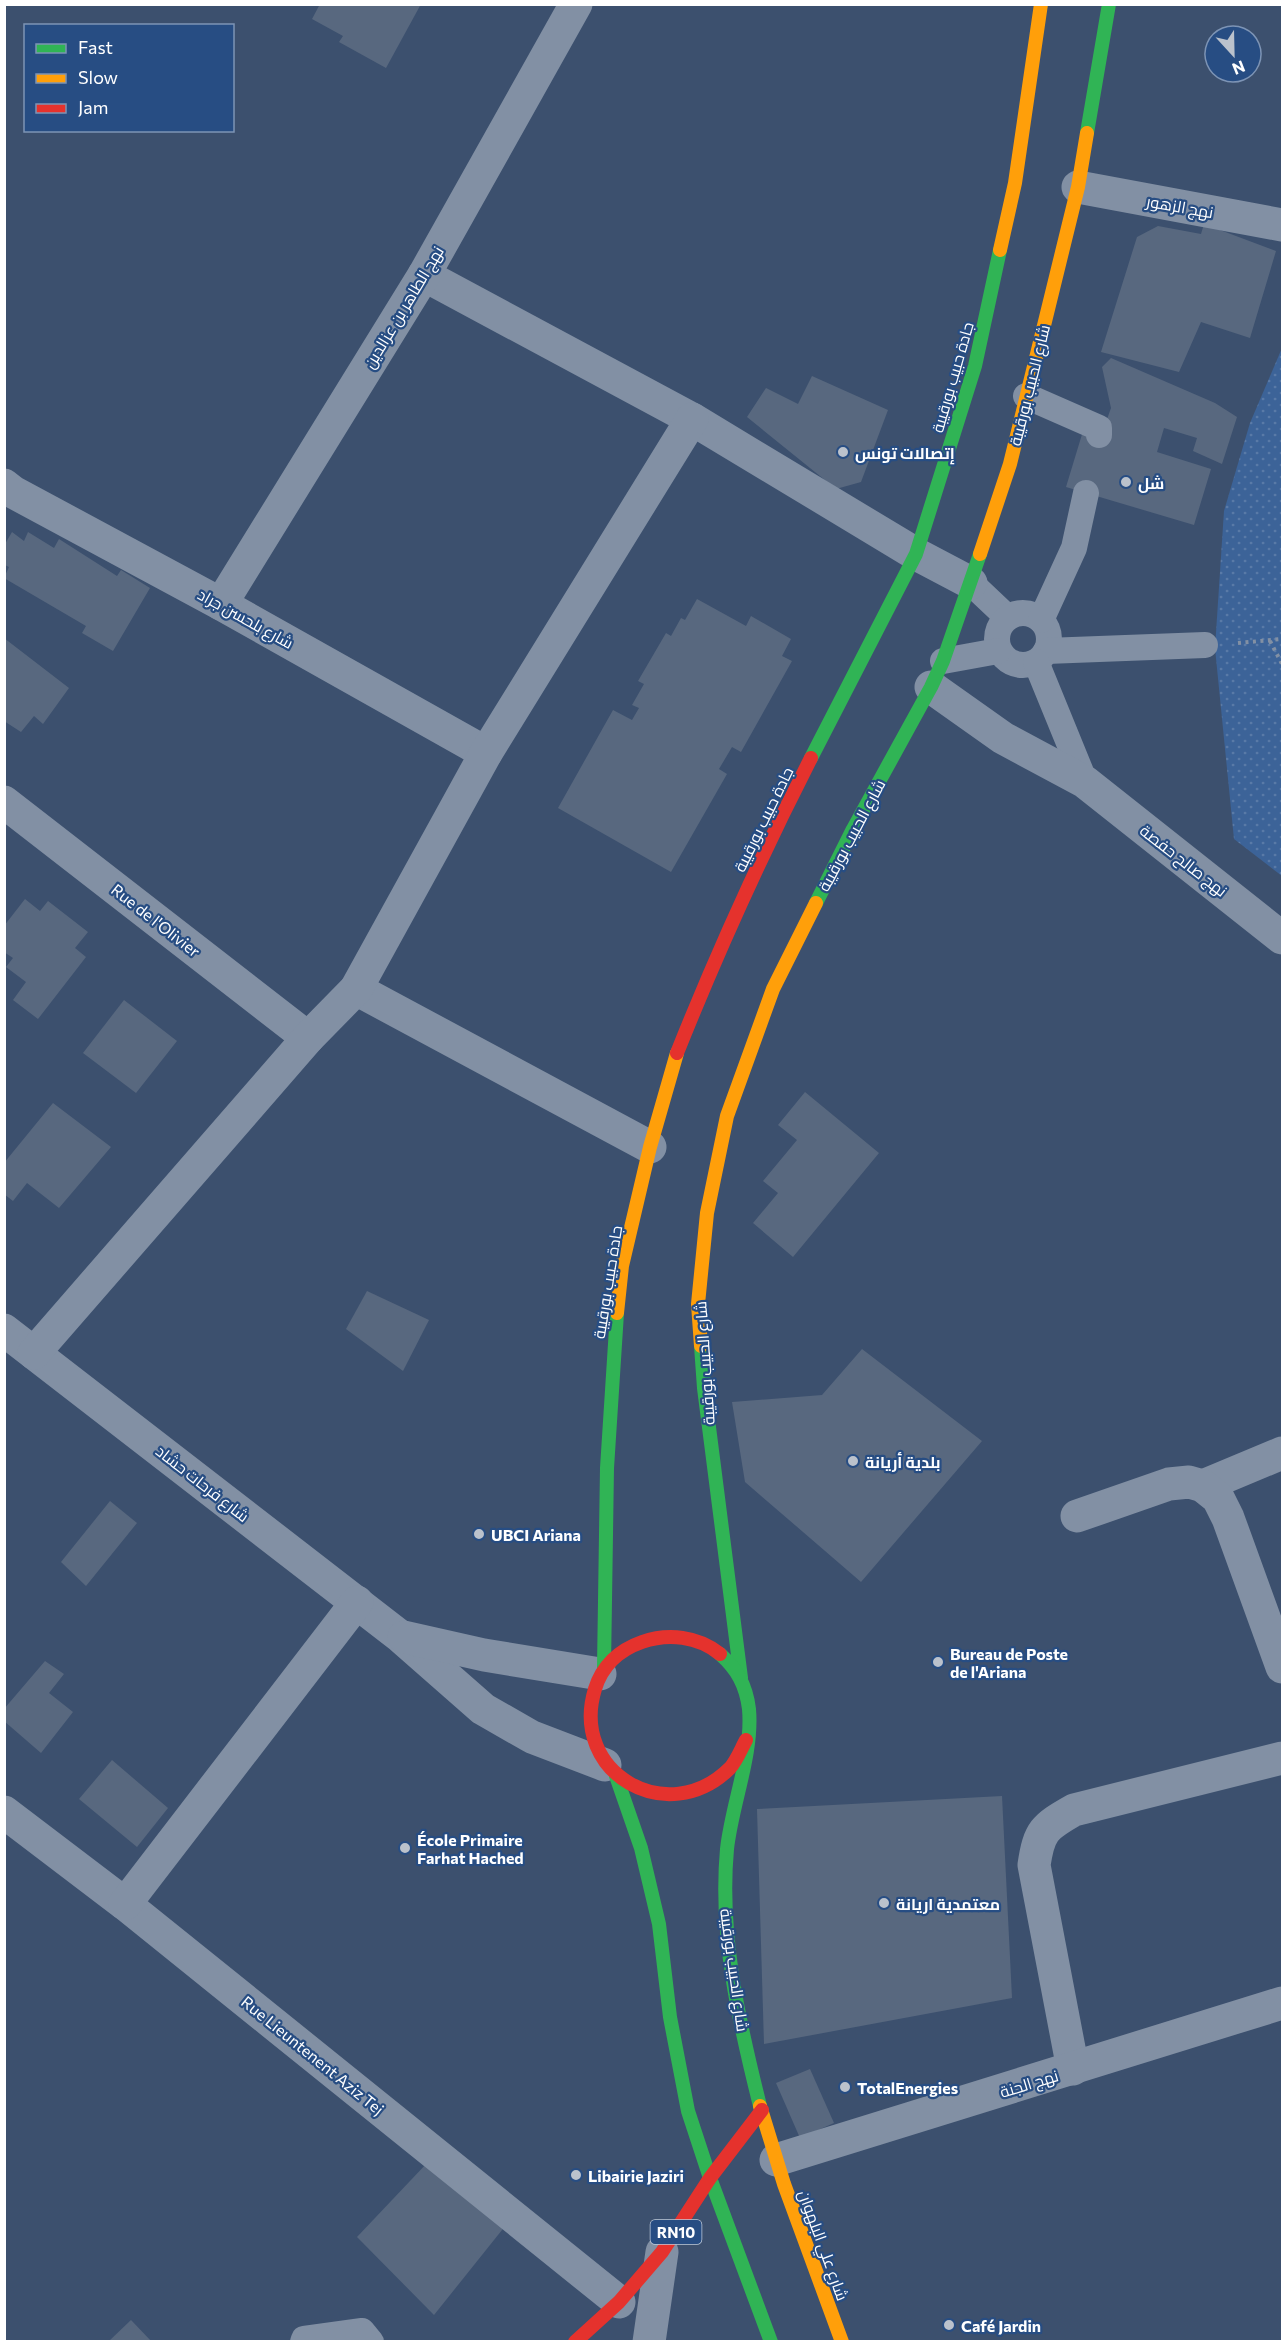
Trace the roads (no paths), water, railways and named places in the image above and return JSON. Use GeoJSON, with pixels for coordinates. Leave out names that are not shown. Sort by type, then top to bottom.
{"type":"FeatureCollection","features":[{"type":"Feature","properties":{"kind":"main road","name":"شارع الحبيب بورقيبة"},"geometry":{"type":"LineString","coordinates":[[741,1678],[704,1388],[698,1304],[707,1213],[727,1116],[773,988],[853,829],[937,674],[971,583],[1010,464],[1078,187],[1109,4]]}},
{"type":"Feature","properties":{"kind":"main road","name":"جادة حبيب بورقيبة"},"geometry":{"type":"LineString","coordinates":[[602,1671],[607,1468],[614,1345],[622,1266],[650,1147],[676,1055],[711,968],[775,828],[916,554],[975,366],[1015,183],[1036,7]]}},
{"type":"Feature","properties":{"kind":"main road"},"geometry":{"type":"LineString","coordinates":[[610,1771],[645,1793],[675,1796],[705,1788],[731,1768],[746,1740],[750,1709],[741,1678],[720,1653],[694,1638],[663,1635],[633,1644],[602,1671],[590,1699],[590,1734],[610,1771],[641,1848],[659,1923],[670,2017],[688,2111],[710,2178],[771,2342]]}},
{"type":"Feature","properties":{"kind":"main road","name":"شارع الحبيب بورقيبة"},"geometry":{"type":"LineString","coordinates":[[746,1740],[729,1829],[725,1908],[733,1983],[747,2056],[776,2160]]}},
{"type":"Feature","properties":{"kind":"main road","name":"RN10"},"geometry":{"type":"LineString","coordinates":[[575,2342],[619,2302],[662,2252],[710,2178],[762,2110]]}},
{"type":"Feature","properties":{"kind":"main road","name":"شارع علي البلهوان"},"geometry":{"type":"LineString","coordinates":[[776,2160],[842,2342]]}},
{"type":"Feature","properties":{"kind":"street","name":"نهج الطاهر بن عزالدين"},"geometry":{"type":"LineString","coordinates":[[221,604],[424,275],[576,4]]}},
{"type":"Feature","properties":{"kind":"street","name":"نهج الزهور"},"geometry":{"type":"LineString","coordinates":[[1078,187],[1282,225]]}},
{"type":"Feature","properties":{"kind":"street"},"geometry":{"type":"LineString","coordinates":[[424,275],[692,419],[916,554],[971,583]]}},
{"type":"Feature","properties":{"kind":"street"},"geometry":{"type":"LineString","coordinates":[[34,1353],[308,1038],[356,989],[486,753],[692,419]]}},
{"type":"Feature","properties":{"kind":"street","name":"شارع بلحسن جراد"},"geometry":{"type":"LineString","coordinates":[[7,493],[221,604],[486,753]]}},
{"type":"Feature","properties":{"kind":"street","name":"نهج صالح حفصة"},"geometry":{"type":"LineString","coordinates":[[937,674],[1003,738],[1085,783],[1282,938]]}},
{"type":"Feature","properties":{"kind":"street","name":"Rue de l'Olivier"},"geometry":{"type":"LineString","coordinates":[[4,802],[308,1038]]}},
{"type":"Feature","properties":{"kind":"street"},"geometry":{"type":"LineString","coordinates":[[356,989],[650,1147]]}},
{"type":"Feature","properties":{"kind":"street","name":"شارع فرحات حشاد"},"geometry":{"type":"LineString","coordinates":[[4,1330],[357,1602],[401,1637],[483,1709],[532,1737],[610,1771]]}},
{"type":"Feature","properties":{"kind":"street"},"geometry":{"type":"LineString","coordinates":[[1203,1486],[1282,1453]]}},
{"type":"Feature","properties":{"kind":"street"},"geometry":{"type":"LineString","coordinates":[[1077,1516],[1169,1484],[1189,1482],[1203,1486],[1218,1498],[1228,1518],[1282,1667]]}},
{"type":"Feature","properties":{"kind":"street"},"geometry":{"type":"LineString","coordinates":[[125,1904],[357,1602]]}},
{"type":"Feature","properties":{"kind":"street","name":"شارع فرحات حشاد"},"geometry":{"type":"LineString","coordinates":[[401,1637],[484,1654],[602,1671]]}},
{"type":"Feature","properties":{"kind":"street"},"geometry":{"type":"LineString","coordinates":[[1073,2069],[1035,1865],[1038,1840],[1052,1822],[1074,1810],[1282,1758]]}},
{"type":"Feature","properties":{"kind":"street","name":"Rue Lieuntenent Aziz Tej"},"geometry":{"type":"LineString","coordinates":[[4,1812],[125,1904],[619,2302]]}},
{"type":"Feature","properties":{"kind":"street","name":"نهج الجنة"},"geometry":{"type":"LineString","coordinates":[[776,2160],[1282,2003]]}},
{"type":"Feature","properties":{"kind":"street"},"geometry":{"type":"LineString","coordinates":[[649,2342],[662,2252]]}},
{"type":"Feature","properties":{"kind":"lane"},"geometry":{"type":"LineString","coordinates":[[1026,396],[1099,428],[1099,435]]}},
{"type":"Feature","properties":{"kind":"lane"},"geometry":{"type":"LineString","coordinates":[[1041,620],[1074,548],[1086,493]]}},
{"type":"Feature","properties":{"kind":"lane"},"geometry":{"type":"LineString","coordinates":[[971,583],[1007,617]]}},
{"type":"Feature","properties":{"kind":"lane"},"geometry":{"type":"LineString","coordinates":[[1085,783],[1041,656],[1049,635],[1041,620],[1024,612],[1007,617],[997,632],[999,651],[1012,663],[1041,656],[1205,645]]}},
{"type":"Feature","properties":{"kind":"lane"},"geometry":{"type":"LineString","coordinates":[[937,674],[999,651]]}},
{"type":"Feature","properties":{"kind":"lane"},"geometry":{"type":"LineString","coordinates":[[303,2342],[304,2339],[362,2331],[371,2342]]}},
{"type":"Feature","properties":{"kind":"place","name":"إتصالات تونس"},"geometry":{"type":"Point","coordinates":[843,452]}},
{"type":"Feature","properties":{"kind":"place","name":"شل"},"geometry":{"type":"Point","coordinates":[1126,482]}},
{"type":"Feature","properties":{"kind":"place","name":"بلدية أريانة"},"geometry":{"type":"Point","coordinates":[853,1461]}},
{"type":"Feature","properties":{"kind":"place","name":"UBCI Ariana"},"geometry":{"type":"Point","coordinates":[479,1534]}},
{"type":"Feature","properties":{"kind":"place","name":"Bureau de Poste de l'Ariana"},"geometry":{"type":"Point","coordinates":[938,1662]}},
{"type":"Feature","properties":{"kind":"place","name":"École Primaire Farhat Hached"},"geometry":{"type":"Point","coordinates":[405,1848]}},
{"type":"Feature","properties":{"kind":"place","name":"معتمدية اريانة"},"geometry":{"type":"Point","coordinates":[884,1903]}},
{"type":"Feature","properties":{"kind":"place","name":"TotalEnergies"},"geometry":{"type":"Point","coordinates":[845,2087]}},
{"type":"Feature","properties":{"kind":"place","name":"Libairie Jaziri"},"geometry":{"type":"Point","coordinates":[576,2175]}},
{"type":"Feature","properties":{"kind":"place","name":"Café Jardin"},"geometry":{"type":"Point","coordinates":[949,2325]}}]}
